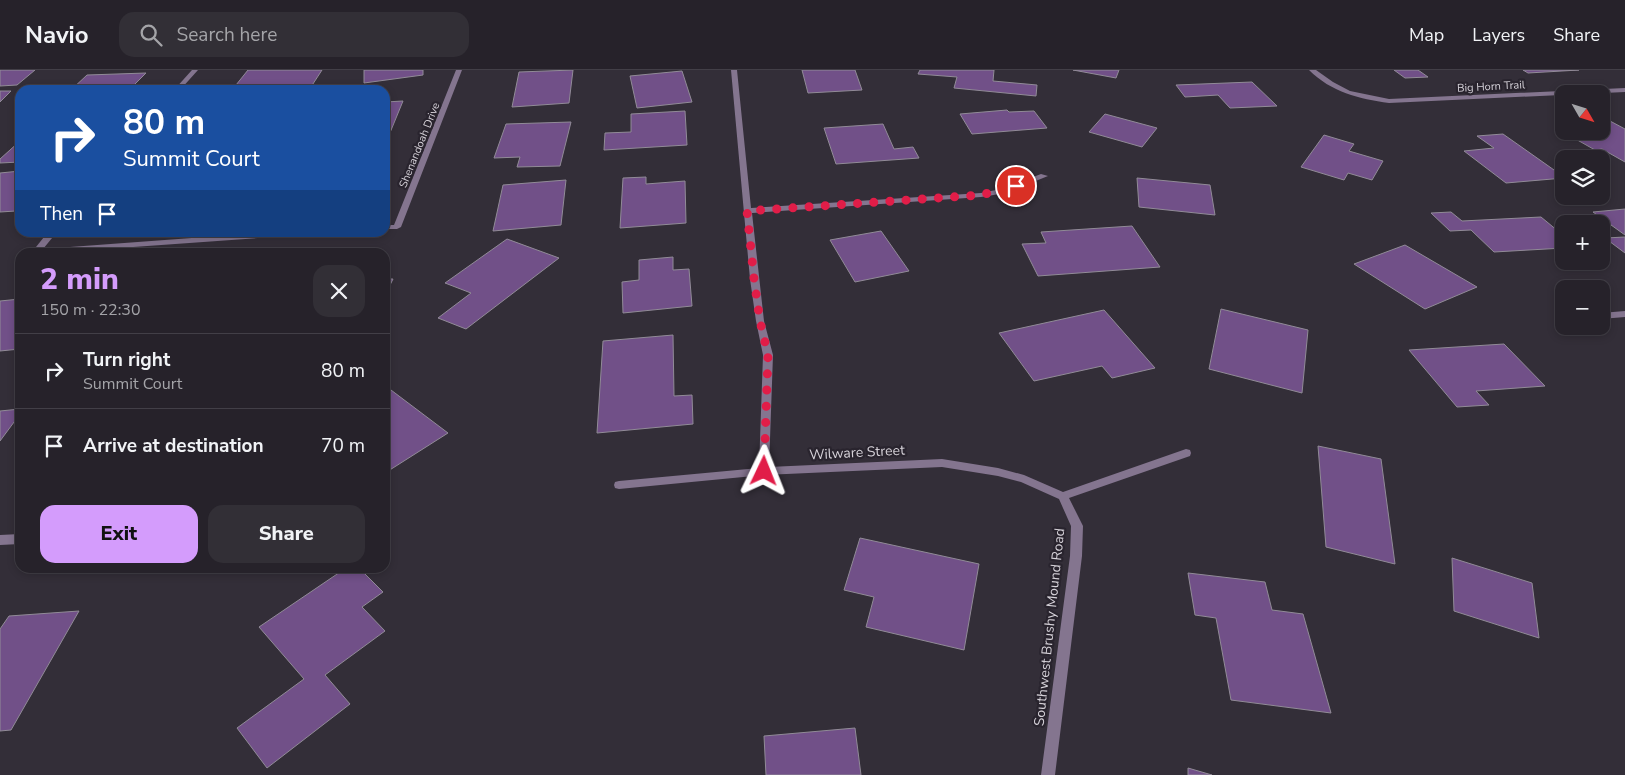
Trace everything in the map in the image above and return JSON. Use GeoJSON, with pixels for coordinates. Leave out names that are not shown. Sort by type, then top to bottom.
{"type":"FeatureCollection","features":[{"type":"Feature","properties":{"kind":"street"},"geometry":{"type":"LineString","coordinates":[[182,85],[195,70]]}},
{"type":"Feature","properties":{"kind":"street","name":"Shenandoah Drive"},"geometry":{"type":"LineString","coordinates":[[390,228],[397,227],[459,70]]}},
{"type":"Feature","properties":{"kind":"street"},"geometry":{"type":"LineString","coordinates":[[734,70],[754,279],[760,321],[768,355],[764,471]]}},
{"type":"Feature","properties":{"kind":"street","name":"Big Horn Trail"},"geometry":{"type":"LineString","coordinates":[[1312,70],[1340,90],[1358,97],[1389,101],[1625,90]]}},
{"type":"Feature","properties":{"kind":"street"},"geometry":{"type":"LineString","coordinates":[[747,211],[981,195],[1003,191],[1044,176]]}},
{"type":"Feature","properties":{"kind":"street"},"geometry":{"type":"LineString","coordinates":[[39,248],[49,237]]}},
{"type":"Feature","properties":{"kind":"street"},"geometry":{"type":"LineString","coordinates":[[92,248],[244,237]]}},
{"type":"Feature","properties":{"kind":"street"},"geometry":{"type":"LineString","coordinates":[[1610,315],[1625,314]]}},
{"type":"Feature","properties":{"kind":"street"},"geometry":{"type":"LineString","coordinates":[[1063,496],[1186,453]]}},
{"type":"Feature","properties":{"kind":"street","name":"Wilware Street"},"geometry":{"type":"LineString","coordinates":[[618,485],[764,471],[942,463],[998,472],[1024,479],[1063,496]]}},
{"type":"Feature","properties":{"kind":"street","name":"Southwest Brushy Mound Road"},"geometry":{"type":"LineString","coordinates":[[1048,775],[1077,533],[1077,526],[1063,496]]}},
{"type":"Feature","properties":{"kind":"street"},"geometry":{"type":"LineString","coordinates":[[0,540],[15,539]]}},
{"type":"Feature","properties":{"kind":"building"},"geometry":{"type":"Polygon","coordinates":[[[0,70],[35,70],[17,85],[0,86],[0,70]]]}},
{"type":"Feature","properties":{"kind":"building"},"geometry":{"type":"Polygon","coordinates":[[[248,70],[322,70],[312,85],[236,85],[248,70]]]}},
{"type":"Feature","properties":{"kind":"building"},"geometry":{"type":"Polygon","coordinates":[[[364,70],[423,70],[423,75],[364,83],[364,70]]]}},
{"type":"Feature","properties":{"kind":"building"},"geometry":{"type":"Polygon","coordinates":[[[573,70],[569,103],[512,107],[519,72],[573,70]]]}},
{"type":"Feature","properties":{"kind":"building"},"geometry":{"type":"Polygon","coordinates":[[[802,70],[855,70],[862,90],[808,93],[802,70]]]}},
{"type":"Feature","properties":{"kind":"building"},"geometry":{"type":"Polygon","coordinates":[[[920,70],[994,70],[993,81],[1037,85],[1036,96],[954,88],[957,77],[918,74],[920,70]]]}},
{"type":"Feature","properties":{"kind":"building"},"geometry":{"type":"Polygon","coordinates":[[[1073,70],[1119,70],[1116,78],[1073,70]]]}},
{"type":"Feature","properties":{"kind":"building"},"geometry":{"type":"Polygon","coordinates":[[[1394,70],[1418,70],[1428,77],[1405,78],[1394,70]]]}},
{"type":"Feature","properties":{"kind":"building"},"geometry":{"type":"Polygon","coordinates":[[[1523,70],[1579,70],[1528,73],[1523,70]]]}},
{"type":"Feature","properties":{"kind":"building"},"geometry":{"type":"Polygon","coordinates":[[[682,71],[692,102],[637,108],[630,76],[682,71]]]}},
{"type":"Feature","properties":{"kind":"building"},"geometry":{"type":"Polygon","coordinates":[[[146,73],[134,85],[76,85],[87,75],[146,73]]]}},
{"type":"Feature","properties":{"kind":"building"},"geometry":{"type":"Polygon","coordinates":[[[1252,82],[1277,106],[1230,108],[1218,95],[1185,97],[1176,85],[1252,82]]]}},
{"type":"Feature","properties":{"kind":"building"},"geometry":{"type":"Polygon","coordinates":[[[0,91],[11,91],[0,102],[0,91]]]}},
{"type":"Feature","properties":{"kind":"building"},"geometry":{"type":"Polygon","coordinates":[[[403,101],[390,133],[390,102],[403,101]]]}},
{"type":"Feature","properties":{"kind":"building"},"geometry":{"type":"Polygon","coordinates":[[[1007,110],[1009,112],[1034,111],[1047,128],[972,134],[960,114],[1007,110]]]}},
{"type":"Feature","properties":{"kind":"building"},"geometry":{"type":"Polygon","coordinates":[[[685,111],[687,145],[604,150],[605,133],[631,132],[631,114],[685,111]]]}},
{"type":"Feature","properties":{"kind":"building"},"geometry":{"type":"Polygon","coordinates":[[[1105,114],[1157,128],[1142,147],[1089,132],[1105,114]]]}},
{"type":"Feature","properties":{"kind":"building"},"geometry":{"type":"Polygon","coordinates":[[[1610,121],[1625,129],[1625,162],[1610,154],[1610,150],[1595,150],[1577,140],[1610,140],[1610,121]]]}},
{"type":"Feature","properties":{"kind":"building"},"geometry":{"type":"Polygon","coordinates":[[[571,122],[560,166],[517,167],[520,157],[494,158],[506,124],[571,122]]]}},
{"type":"Feature","properties":{"kind":"building"},"geometry":{"type":"Polygon","coordinates":[[[883,124],[894,149],[913,147],[919,158],[836,164],[824,128],[883,124]]]}},
{"type":"Feature","properties":{"kind":"building"},"geometry":{"type":"Polygon","coordinates":[[[1503,134],[1555,171],[1555,179],[1506,183],[1464,151],[1494,148],[1477,136],[1503,134]]]}},
{"type":"Feature","properties":{"kind":"building"},"geometry":{"type":"Polygon","coordinates":[[[1324,135],[1354,144],[1349,151],[1383,161],[1372,180],[1348,173],[1344,180],[1301,167],[1324,135]]]}},
{"type":"Feature","properties":{"kind":"building"},"geometry":{"type":"Polygon","coordinates":[[[15,146],[15,162],[0,163],[0,159],[15,146]]]}},
{"type":"Feature","properties":{"kind":"building"},"geometry":{"type":"Polygon","coordinates":[[[15,172],[15,211],[0,212],[0,173],[15,172]]]}},
{"type":"Feature","properties":{"kind":"building"},"geometry":{"type":"Polygon","coordinates":[[[646,177],[646,184],[685,181],[686,223],[620,228],[623,178],[646,177]]]}},
{"type":"Feature","properties":{"kind":"building"},"geometry":{"type":"Polygon","coordinates":[[[1137,178],[1210,185],[1215,215],[1139,207],[1137,178]]]}},
{"type":"Feature","properties":{"kind":"building"},"geometry":{"type":"Polygon","coordinates":[[[566,180],[561,225],[493,231],[503,185],[566,180]]]}},
{"type":"Feature","properties":{"kind":"building"},"geometry":{"type":"Polygon","coordinates":[[[1625,209],[1625,235],[1610,224],[1610,215],[1597,215],[1593,212],[1625,209]]]}},
{"type":"Feature","properties":{"kind":"building"},"geometry":{"type":"Polygon","coordinates":[[[1451,212],[1462,221],[1541,217],[1555,229],[1555,249],[1494,252],[1471,230],[1450,231],[1431,213],[1451,212]]]}},
{"type":"Feature","properties":{"kind":"building"},"geometry":{"type":"Polygon","coordinates":[[[1132,226],[1160,267],[1038,276],[1022,244],[1046,243],[1041,232],[1132,226]]]}},
{"type":"Feature","properties":{"kind":"building"},"geometry":{"type":"Polygon","coordinates":[[[881,231],[909,271],[855,282],[830,240],[881,231]]]}},
{"type":"Feature","properties":{"kind":"building"},"geometry":{"type":"Polygon","coordinates":[[[1625,237],[1625,253],[1610,242],[1610,238],[1625,237]]]}},
{"type":"Feature","properties":{"kind":"building"},"geometry":{"type":"Polygon","coordinates":[[[507,239],[559,258],[466,329],[438,318],[471,293],[445,283],[507,239]]]}},
{"type":"Feature","properties":{"kind":"building"},"geometry":{"type":"Polygon","coordinates":[[[1405,245],[1477,287],[1425,309],[1354,264],[1405,245]]]}},
{"type":"Feature","properties":{"kind":"building"},"geometry":{"type":"Polygon","coordinates":[[[673,257],[673,270],[689,269],[692,306],[623,313],[622,282],[639,280],[639,260],[673,257]]]}},
{"type":"Feature","properties":{"kind":"building"},"geometry":{"type":"Polygon","coordinates":[[[15,300],[15,350],[0,351],[0,301],[15,300]]]}},
{"type":"Feature","properties":{"kind":"building"},"geometry":{"type":"Polygon","coordinates":[[[1221,309],[1308,330],[1302,393],[1209,369],[1221,309]]]}},
{"type":"Feature","properties":{"kind":"building"},"geometry":{"type":"Polygon","coordinates":[[[1104,310],[1155,368],[1112,378],[1102,366],[1034,381],[999,333],[1104,310]]]}},
{"type":"Feature","properties":{"kind":"building"},"geometry":{"type":"Polygon","coordinates":[[[673,335],[674,396],[692,395],[693,424],[597,433],[603,341],[673,335]]]}},
{"type":"Feature","properties":{"kind":"building"},"geometry":{"type":"Polygon","coordinates":[[[1504,344],[1545,386],[1476,391],[1489,405],[1457,407],[1409,350],[1504,344]]]}},
{"type":"Feature","properties":{"kind":"building"},"geometry":{"type":"Polygon","coordinates":[[[390,389],[448,433],[390,470],[390,389]]]}},
{"type":"Feature","properties":{"kind":"building"},"geometry":{"type":"Polygon","coordinates":[[[15,410],[15,421],[0,441],[0,411],[15,410]]]}},
{"type":"Feature","properties":{"kind":"building"},"geometry":{"type":"Polygon","coordinates":[[[1318,446],[1381,459],[1395,564],[1326,547],[1318,446]]]}},
{"type":"Feature","properties":{"kind":"building"},"geometry":{"type":"Polygon","coordinates":[[[860,538],[979,564],[964,650],[866,627],[874,597],[844,590],[860,538]]]}},
{"type":"Feature","properties":{"kind":"building"},"geometry":{"type":"Polygon","coordinates":[[[1452,558],[1532,583],[1539,638],[1454,611],[1452,558]]]}},
{"type":"Feature","properties":{"kind":"building"},"geometry":{"type":"Polygon","coordinates":[[[339,573],[364,573],[383,592],[362,607],[385,631],[325,675],[350,704],[267,768],[237,728],[304,679],[259,627],[339,573]]]}},
{"type":"Feature","properties":{"kind":"building"},"geometry":{"type":"Polygon","coordinates":[[[1188,573],[1265,582],[1272,610],[1303,614],[1331,713],[1231,700],[1216,618],[1195,615],[1188,573]]]}},
{"type":"Feature","properties":{"kind":"building"},"geometry":{"type":"Polygon","coordinates":[[[79,611],[11,730],[0,731],[0,629],[9,616],[79,611]]]}},
{"type":"Feature","properties":{"kind":"building"},"geometry":{"type":"Polygon","coordinates":[[[855,728],[861,775],[766,775],[764,736],[855,728]]]}},
{"type":"Feature","properties":{"kind":"building"},"geometry":{"type":"Polygon","coordinates":[[[1188,768],[1212,775],[1188,775],[1188,768]]]}},
{"type":"Feature","properties":{"kind":"route"},"geometry":{"type":"LineString","coordinates":[[764,471],[765,424],[769,390],[768,355],[760,321],[747,211],[981,195],[1003,191],[1016,186]]}}]}
